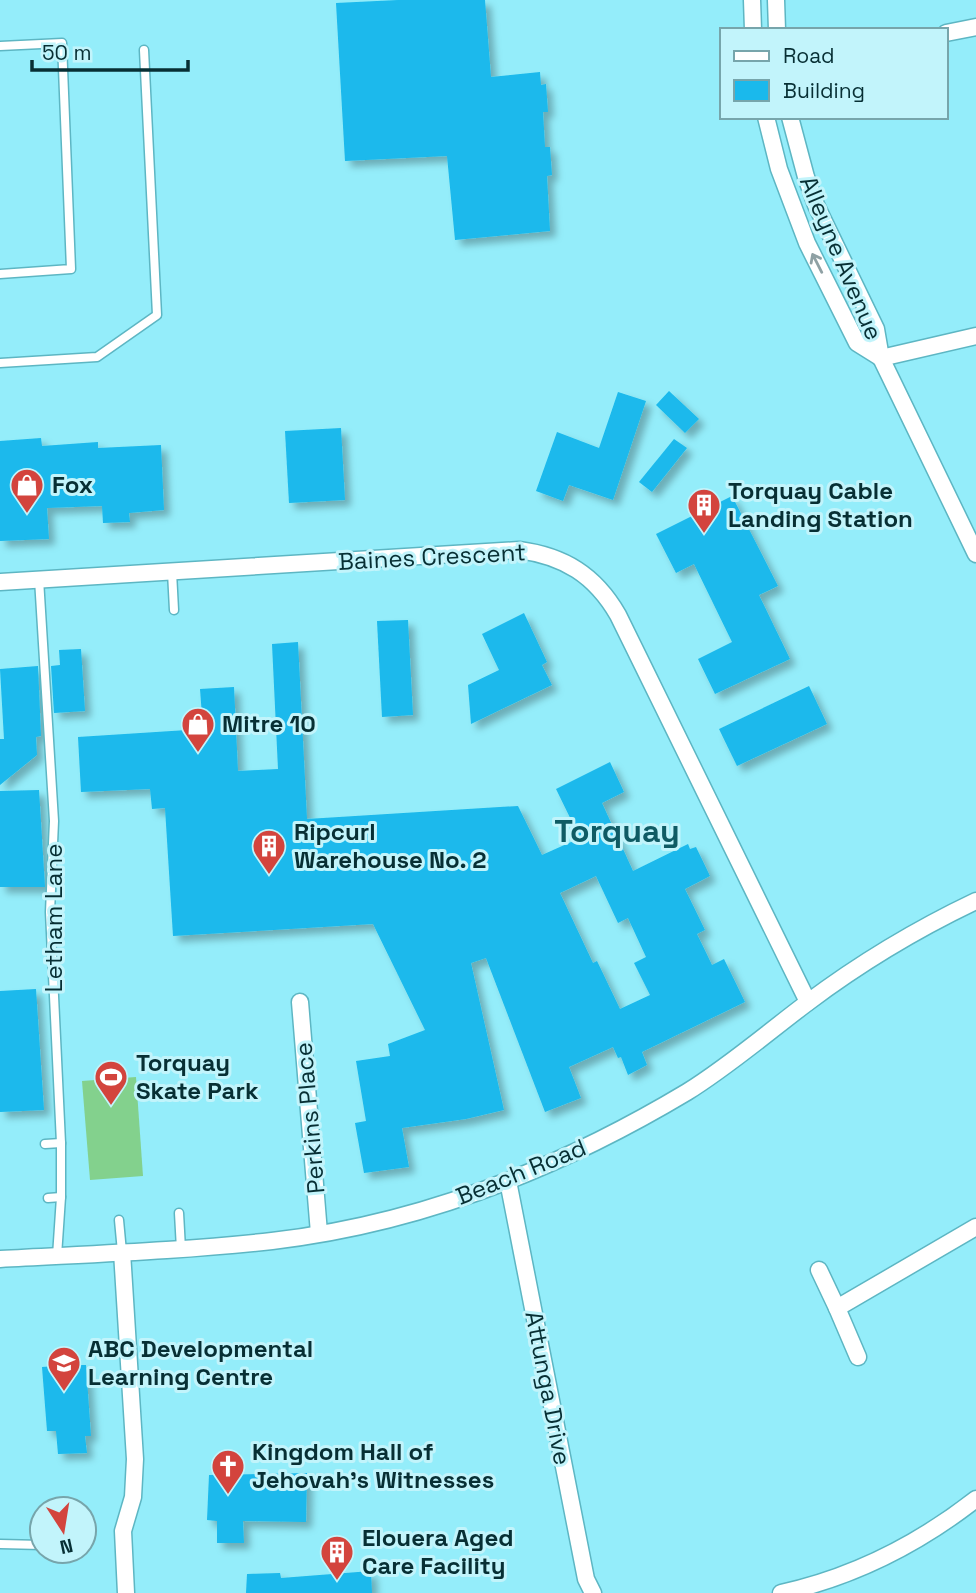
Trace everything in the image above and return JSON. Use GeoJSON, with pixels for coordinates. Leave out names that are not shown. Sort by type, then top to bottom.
{"type":"FeatureCollection","features":[{"type":"Feature","properties":{"kind":"street"},"geometry":{"type":"LineString","coordinates":[[752,0],[753,28]]}},
{"type":"Feature","properties":{"kind":"street"},"geometry":{"type":"LineString","coordinates":[[776,0],[777,28]]}},
{"type":"Feature","properties":{"kind":"street"},"geometry":{"type":"LineString","coordinates":[[948,33],[976,27]]}},
{"type":"Feature","properties":{"kind":"street","name":"Alleyne Avenue"},"geometry":{"type":"LineString","coordinates":[[766,119],[779,169],[807,243],[857,343],[881,358]]}},
{"type":"Feature","properties":{"kind":"street","name":"Alleyne Avenue"},"geometry":{"type":"LineString","coordinates":[[791,119],[816,205],[876,329],[881,358],[976,554]]}},
{"type":"Feature","properties":{"kind":"street"},"geometry":{"type":"LineString","coordinates":[[881,358],[976,336]]}},
{"type":"Feature","properties":{"kind":"street","name":"Baines Crescent"},"geometry":{"type":"LineString","coordinates":[[0,582],[519,550],[542,553],[579,571],[608,597],[618,615],[808,1002]]}},
{"type":"Feature","properties":{"kind":"street","name":"Beach Road"},"geometry":{"type":"LineString","coordinates":[[0,1259],[181,1249],[319,1233],[417,1211],[508,1181],[599,1140],[662,1107],[728,1065],[808,1002],[869,960],[976,901]]}},
{"type":"Feature","properties":{"kind":"street","name":"Perkins Place"},"geometry":{"type":"LineString","coordinates":[[300,1002],[319,1233]]}},
{"type":"Feature","properties":{"kind":"street","name":"Attunga Drive"},"geometry":{"type":"LineString","coordinates":[[508,1181],[586,1579],[593,1593]]}},
{"type":"Feature","properties":{"kind":"street"},"geometry":{"type":"LineString","coordinates":[[837,1308],[976,1227]]}},
{"type":"Feature","properties":{"kind":"street"},"geometry":{"type":"LineString","coordinates":[[122,1252],[135,1459],[133,1497],[123,1531],[125,1593]]}},
{"type":"Feature","properties":{"kind":"street"},"geometry":{"type":"LineString","coordinates":[[820,1270],[859,1357]]}},
{"type":"Feature","properties":{"kind":"street"},"geometry":{"type":"LineString","coordinates":[[780,1593],[835,1578],[886,1558],[974,1503]]}},
{"type":"Feature","properties":{"kind":"lane"},"geometry":{"type":"LineString","coordinates":[[0,46],[62,43],[71,269],[0,274]]}},
{"type":"Feature","properties":{"kind":"lane"},"geometry":{"type":"LineString","coordinates":[[0,363],[97,357],[157,315],[144,50]]}},
{"type":"Feature","properties":{"kind":"lane"},"geometry":{"type":"LineString","coordinates":[[172,572],[174,610]]}},
{"type":"Feature","properties":{"kind":"lane","name":"Letham Lane"},"geometry":{"type":"LineString","coordinates":[[38,579],[54,821],[50,912],[61,1143],[57,1256]]}},
{"type":"Feature","properties":{"kind":"lane"},"geometry":{"type":"LineString","coordinates":[[45,1144],[61,1143]]}},
{"type":"Feature","properties":{"kind":"lane"},"geometry":{"type":"LineString","coordinates":[[48,1198],[61,1197]]}},
{"type":"Feature","properties":{"kind":"lane"},"geometry":{"type":"LineString","coordinates":[[179,1213],[181,1249]]}},
{"type":"Feature","properties":{"kind":"lane"},"geometry":{"type":"LineString","coordinates":[[119,1220],[122,1252]]}},
{"type":"Feature","properties":{"kind":"lane"},"geometry":{"type":"LineString","coordinates":[[0,1544],[28,1545]]}},
{"type":"Feature","properties":{"kind":"green space","name":"Torquay Skate Park"},"geometry":{"type":"Polygon","coordinates":[[[136,1077],[143,1176],[90,1180],[82,1081],[136,1077]]]}},
{"type":"Feature","properties":{"kind":"building"},"geometry":{"type":"Polygon","coordinates":[[[485,0],[491,77],[540,72],[541,85],[546,84],[548,112],[543,112],[545,147],[550,147],[552,175],[547,176],[550,231],[455,240],[447,156],[345,161],[336,3],[485,0]]]}},
{"type":"Feature","properties":{"kind":"building"},"geometry":{"type":"Polygon","coordinates":[[[669,391],[699,419],[685,433],[656,405],[669,391]]]}},
{"type":"Feature","properties":{"kind":"building"},"geometry":{"type":"Polygon","coordinates":[[[618,392],[646,401],[613,500],[569,485],[563,501],[536,491],[557,432],[599,448],[618,392]]]}},
{"type":"Feature","properties":{"kind":"building"},"geometry":{"type":"Polygon","coordinates":[[[341,428],[345,500],[289,503],[285,431],[341,428]]]}},
{"type":"Feature","properties":{"kind":"building"},"geometry":{"type":"Polygon","coordinates":[[[41,438],[42,446],[98,442],[98,448],[161,445],[164,510],[129,513],[130,522],[103,523],[102,506],[47,508],[49,539],[0,541],[0,441],[41,438]]]}},
{"type":"Feature","properties":{"kind":"building"},"geometry":{"type":"Polygon","coordinates":[[[674,439],[687,448],[652,492],[639,482],[674,439]]]}},
{"type":"Feature","properties":{"kind":"building"},"geometry":{"type":"Polygon","coordinates":[[[732,496],[778,586],[759,595],[790,659],[715,694],[698,659],[732,642],[694,564],[676,573],[656,534],[732,496]]]}},
{"type":"Feature","properties":{"kind":"building"},"geometry":{"type":"Polygon","coordinates":[[[524,613],[547,662],[542,665],[552,685],[471,724],[468,685],[499,670],[482,634],[524,613]]]}},
{"type":"Feature","properties":{"kind":"building"},"geometry":{"type":"Polygon","coordinates":[[[408,620],[413,715],[382,717],[377,621],[408,620]]]}},
{"type":"Feature","properties":{"kind":"building"},"geometry":{"type":"Polygon","coordinates":[[[298,642],[307,819],[518,806],[542,855],[580,838],[556,789],[610,762],[624,792],[602,803],[633,871],[688,844],[690,849],[696,847],[710,876],[685,889],[705,930],[697,934],[712,965],[724,959],[745,1002],[642,1052],[647,1065],[628,1075],[621,1057],[618,1058],[613,1047],[569,1067],[581,1098],[545,1112],[486,958],[471,963],[504,1110],[466,1119],[402,1128],[409,1167],[364,1173],[355,1123],[366,1121],[356,1061],[390,1056],[388,1044],[425,1030],[373,924],[173,936],[165,808],[152,809],[150,789],[81,792],[78,737],[203,729],[200,689],[234,687],[238,771],[278,769],[272,644],[298,642]],[[596,876],[560,893],[593,963],[597,961],[620,1009],[650,995],[634,963],[646,957],[628,918],[618,923],[596,876]]]}},
{"type":"Feature","properties":{"kind":"building"},"geometry":{"type":"Polygon","coordinates":[[[81,649],[85,711],[54,713],[51,666],[60,665],[59,650],[81,649]]]}},
{"type":"Feature","properties":{"kind":"building"},"geometry":{"type":"Polygon","coordinates":[[[38,666],[41,736],[36,737],[37,755],[0,785],[0,739],[4,739],[0,669],[38,666]]]}},
{"type":"Feature","properties":{"kind":"building"},"geometry":{"type":"Polygon","coordinates":[[[809,686],[827,724],[737,766],[719,729],[809,686]]]}},
{"type":"Feature","properties":{"kind":"building"},"geometry":{"type":"Polygon","coordinates":[[[39,790],[45,887],[0,887],[0,791],[39,790]]]}},
{"type":"Feature","properties":{"kind":"building"},"geometry":{"type":"Polygon","coordinates":[[[36,989],[44,1110],[0,1112],[0,991],[36,989]]]}},
{"type":"Feature","properties":{"kind":"building"},"geometry":{"type":"Polygon","coordinates":[[[86,1365],[91,1436],[85,1436],[87,1453],[58,1454],[56,1431],[47,1431],[42,1367],[86,1365]]]}},
{"type":"Feature","properties":{"kind":"building"},"geometry":{"type":"Polygon","coordinates":[[[307,1473],[306,1522],[243,1521],[244,1543],[217,1543],[217,1521],[207,1520],[209,1475],[307,1473]]]}},
{"type":"Feature","properties":{"kind":"building","name":"Elouera Aged Care Facility"},"geometry":{"type":"Polygon","coordinates":[[[371,1571],[372,1593],[246,1593],[247,1574],[280,1573],[281,1578],[371,1571]]]}},
{"type":"Feature","properties":{"kind":"place","name":"Fox"},"geometry":{"type":"Point","coordinates":[27,515]}},
{"type":"Feature","properties":{"kind":"place","name":"Torquay Cable Landing Station"},"geometry":{"type":"Point","coordinates":[704,535]}},
{"type":"Feature","properties":{"kind":"place","name":"Mitre 10"},"geometry":{"type":"Point","coordinates":[198,754]}},
{"type":"Feature","properties":{"kind":"place","name":"Ripcurl Warehouse No. 2"},"geometry":{"type":"Point","coordinates":[269,876]}},
{"type":"Feature","properties":{"kind":"place","name":"Torquay Skate Park"},"geometry":{"type":"Point","coordinates":[111,1107]}},
{"type":"Feature","properties":{"kind":"place","name":"ABC Developmental Learning Centre"},"geometry":{"type":"Point","coordinates":[64,1393]}},
{"type":"Feature","properties":{"kind":"place","name":"Kingdom Hall of Jehovah's Witnesses"},"geometry":{"type":"Point","coordinates":[228,1496]}},
{"type":"Feature","properties":{"kind":"place","name":"Elouera Aged Care Facility"},"geometry":{"type":"Point","coordinates":[337,1582]}},
{"type":"Feature","properties":{"kind":"district","name":"Torquay"},"geometry":{"type":"Point","coordinates":[617,831]}}]}
